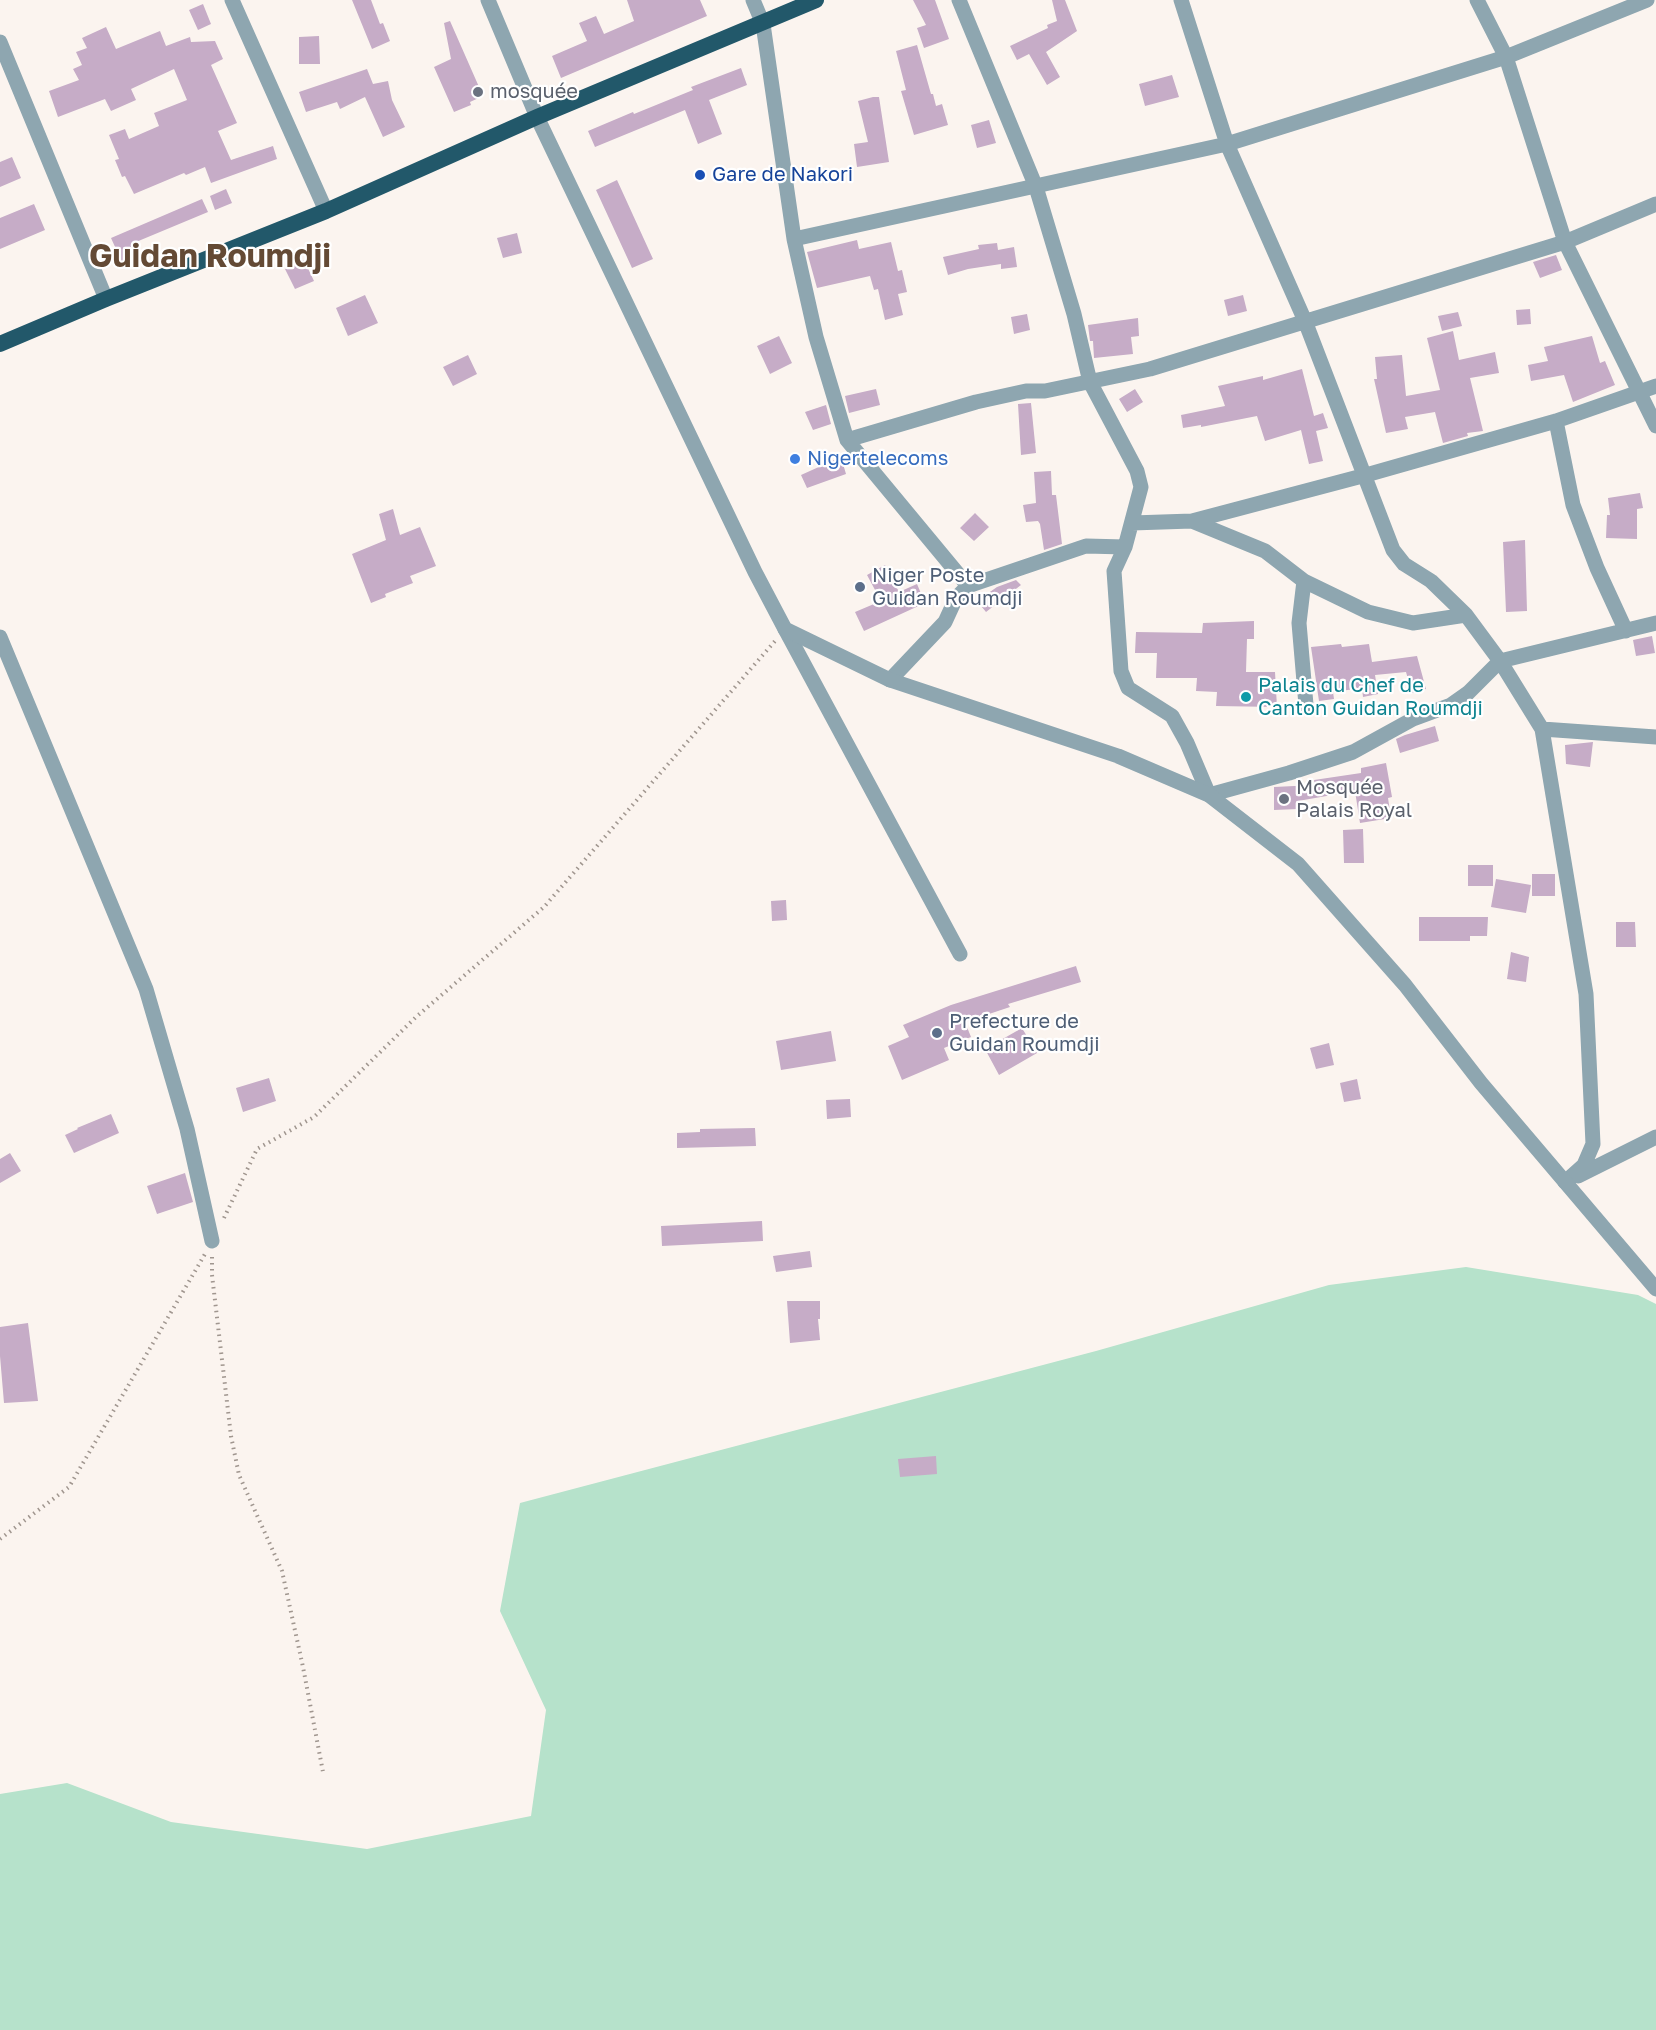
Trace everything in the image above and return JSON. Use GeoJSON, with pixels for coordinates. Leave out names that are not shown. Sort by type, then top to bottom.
{"type":"FeatureCollection","features":[{"type":"Feature","properties":{"kind":"highway"},"geometry":{"type":"LineString","coordinates":[[0,344],[326,211],[537,117],[816,0]]}},
{"type":"Feature","properties":{"kind":"street"},"geometry":{"type":"LineString","coordinates":[[232,0],[326,211]]}},
{"type":"Feature","properties":{"kind":"street"},"geometry":{"type":"LineString","coordinates":[[488,0],[537,117],[750,562],[960,954]]}},
{"type":"Feature","properties":{"kind":"street"},"geometry":{"type":"LineString","coordinates":[[753,0],[763,24],[794,239],[816,337],[847,440],[968,586]]}},
{"type":"Feature","properties":{"kind":"street"},"geometry":{"type":"LineString","coordinates":[[959,0],[1036,187],[1074,315],[1090,382],[1137,471],[1141,487],[1125,547],[1114,571],[1120,671],[1128,688],[1172,716],[1187,743],[1209,795]]}},
{"type":"Feature","properties":{"kind":"street"},"geometry":{"type":"LineString","coordinates":[[1181,0],[1227,144],[1305,321],[1393,550],[1404,564],[1431,581],[1466,615],[1500,661],[1542,729],[1586,994],[1593,1144],[1584,1165],[1564,1182]]}},
{"type":"Feature","properties":{"kind":"street"},"geometry":{"type":"LineString","coordinates":[[1477,0],[1506,57],[1565,242],[1656,426]]}},
{"type":"Feature","properties":{"kind":"street"},"geometry":{"type":"LineString","coordinates":[[794,239],[1227,144],[1506,57],[1647,0]]}},
{"type":"Feature","properties":{"kind":"street"},"geometry":{"type":"LineString","coordinates":[[0,42],[106,299]]}},
{"type":"Feature","properties":{"kind":"street"},"geometry":{"type":"LineString","coordinates":[[847,440],[976,402],[1026,392],[1045,391],[1150,369],[1565,242],[1656,205]]}},
{"type":"Feature","properties":{"kind":"street"},"geometry":{"type":"LineString","coordinates":[[1132,524],[1192,521],[1556,421],[1656,386]]}},
{"type":"Feature","properties":{"kind":"street"},"geometry":{"type":"LineString","coordinates":[[1556,421],[1573,505],[1597,568],[1626,631]]}},
{"type":"Feature","properties":{"kind":"street"},"geometry":{"type":"LineString","coordinates":[[1192,521],[1265,551],[1304,581],[1368,612],[1413,623],[1466,615]]}},
{"type":"Feature","properties":{"kind":"street"},"geometry":{"type":"LineString","coordinates":[[890,680],[945,622],[956,598],[968,586],[1086,546],[1125,547]]}},
{"type":"Feature","properties":{"kind":"street"},"geometry":{"type":"LineString","coordinates":[[1304,581],[1299,623],[1305,705]]}},
{"type":"Feature","properties":{"kind":"street"},"geometry":{"type":"LineString","coordinates":[[1209,795],[1289,773],[1353,752],[1413,719],[1450,705],[1468,693],[1500,661],[1656,622]]}},
{"type":"Feature","properties":{"kind":"street"},"geometry":{"type":"LineString","coordinates":[[785,629],[890,680],[1118,756],[1209,795],[1298,864],[1405,985],[1481,1083],[1656,1289]]}},
{"type":"Feature","properties":{"kind":"street"},"geometry":{"type":"LineString","coordinates":[[0,637],[146,989],[187,1129],[212,1241]]}},
{"type":"Feature","properties":{"kind":"street"},"geometry":{"type":"LineString","coordinates":[[1542,729],[1656,737]]}},
{"type":"Feature","properties":{"kind":"street"},"geometry":{"type":"LineString","coordinates":[[1564,1182],[1656,1137]]}},
{"type":"Feature","properties":{"kind":"path"},"geometry":{"type":"LineString","coordinates":[[0,1539],[69,1487],[212,1241],[257,1149],[314,1117],[416,1017],[544,907],[785,629]]}},
{"type":"Feature","properties":{"kind":"path"},"geometry":{"type":"LineString","coordinates":[[212,1241],[212,1275],[231,1436],[239,1475],[282,1571],[323,1772]]}},
{"type":"Feature","properties":{"kind":"green space"},"geometry":{"type":"Polygon","coordinates":[[[1466,1267],[1638,1295],[1656,1304],[1656,2030],[0,2030],[0,1794],[67,1783],[171,1822],[367,1849],[531,1816],[546,1710],[500,1611],[520,1503],[1096,1351],[1329,1285],[1466,1267]]]}},
{"type":"Feature","properties":{"kind":"building"},"geometry":{"type":"Polygon","coordinates":[[[352,0],[371,0],[380,24],[383,23],[390,41],[372,49],[352,0]]]}},
{"type":"Feature","properties":{"kind":"building"},"geometry":{"type":"Polygon","coordinates":[[[627,0],[700,0],[707,16],[561,78],[552,56],[587,41],[579,23],[596,16],[604,34],[634,21],[627,0]]]}},
{"type":"Feature","properties":{"kind":"building"},"geometry":{"type":"Polygon","coordinates":[[[913,0],[935,0],[949,39],[924,48],[917,28],[926,25],[913,0]]]}},
{"type":"Feature","properties":{"kind":"building"},"geometry":{"type":"Polygon","coordinates":[[[1052,0],[1065,0],[1077,31],[1046,52],[1060,77],[1047,85],[1029,54],[1017,60],[1010,46],[1048,28],[1047,25],[1057,21],[1052,0]]]}},
{"type":"Feature","properties":{"kind":"building"},"geometry":{"type":"Polygon","coordinates":[[[203,4],[211,24],[198,30],[189,10],[203,4]]]}},
{"type":"Feature","properties":{"kind":"building"},"geometry":{"type":"Polygon","coordinates":[[[450,21],[483,96],[470,102],[471,105],[454,112],[434,67],[451,59],[444,23],[450,21]]]}},
{"type":"Feature","properties":{"kind":"building"},"geometry":{"type":"Polygon","coordinates":[[[106,27],[116,49],[160,31],[166,46],[190,37],[191,42],[215,41],[223,59],[211,65],[237,123],[218,131],[231,160],[273,146],[277,159],[211,183],[205,167],[186,175],[184,173],[134,194],[125,176],[122,177],[115,160],[119,159],[109,135],[125,129],[129,139],[159,126],[154,113],[187,100],[174,69],[131,89],[136,100],[111,111],[105,99],[58,117],[49,91],[79,80],[73,69],[82,65],[76,52],[87,48],[82,38],[106,27]]]}},
{"type":"Feature","properties":{"kind":"building"},"geometry":{"type":"Polygon","coordinates":[[[319,36],[320,64],[299,64],[299,37],[319,36]]]}},
{"type":"Feature","properties":{"kind":"building"},"geometry":{"type":"Polygon","coordinates":[[[917,45],[931,94],[933,94],[936,106],[942,104],[948,125],[914,135],[901,91],[906,90],[896,51],[917,45]]]}},
{"type":"Feature","properties":{"kind":"building"},"geometry":{"type":"Polygon","coordinates":[[[741,68],[747,85],[709,100],[722,134],[698,144],[685,110],[595,147],[588,131],[693,90],[691,87],[741,68]]]}},
{"type":"Feature","properties":{"kind":"building"},"geometry":{"type":"Polygon","coordinates":[[[367,69],[373,84],[388,81],[392,100],[405,127],[383,137],[365,97],[340,109],[337,102],[306,112],[299,92],[367,69]]]}},
{"type":"Feature","properties":{"kind":"building"},"geometry":{"type":"Polygon","coordinates":[[[1172,75],[1179,97],[1145,106],[1139,84],[1172,75]]]}},
{"type":"Feature","properties":{"kind":"building"},"geometry":{"type":"Polygon","coordinates":[[[879,97],[889,162],[857,167],[854,144],[868,142],[858,101],[879,97]]]}},
{"type":"Feature","properties":{"kind":"building"},"geometry":{"type":"Polygon","coordinates":[[[989,120],[996,143],[977,148],[971,125],[989,120]]]}},
{"type":"Feature","properties":{"kind":"building"},"geometry":{"type":"Polygon","coordinates":[[[12,157],[21,178],[0,187],[0,162],[12,157]]]}},
{"type":"Feature","properties":{"kind":"building"},"geometry":{"type":"Polygon","coordinates":[[[617,180],[653,259],[632,268],[596,190],[617,180]]]}},
{"type":"Feature","properties":{"kind":"building"},"geometry":{"type":"Polygon","coordinates":[[[226,189],[232,203],[215,210],[210,196],[226,189]]]}},
{"type":"Feature","properties":{"kind":"building"},"geometry":{"type":"Polygon","coordinates":[[[202,199],[208,212],[136,242],[144,260],[125,269],[111,238],[202,199]]]}},
{"type":"Feature","properties":{"kind":"building"},"geometry":{"type":"Polygon","coordinates":[[[34,204],[45,230],[0,249],[0,218],[34,204]]]}},
{"type":"Feature","properties":{"kind":"building"},"geometry":{"type":"Polygon","coordinates":[[[517,233],[522,253],[503,258],[497,238],[517,233]]]}},
{"type":"Feature","properties":{"kind":"building"},"geometry":{"type":"Polygon","coordinates":[[[857,240],[859,249],[891,242],[898,271],[902,270],[907,292],[898,294],[903,315],[885,320],[878,289],[874,290],[870,276],[817,288],[807,252],[857,240]]]}},
{"type":"Feature","properties":{"kind":"building"},"geometry":{"type":"Polygon","coordinates":[[[997,243],[998,250],[1014,247],[1017,267],[1001,269],[1001,264],[968,269],[948,275],[943,257],[979,249],[978,245],[997,243]]]}},
{"type":"Feature","properties":{"kind":"building"},"geometry":{"type":"Polygon","coordinates":[[[1556,255],[1562,270],[1540,278],[1533,262],[1556,255]]]}},
{"type":"Feature","properties":{"kind":"building"},"geometry":{"type":"Polygon","coordinates":[[[304,260],[314,281],[295,289],[285,269],[304,260]]]}},
{"type":"Feature","properties":{"kind":"building"},"geometry":{"type":"Polygon","coordinates":[[[365,295],[378,323],[348,336],[336,308],[365,295]]]}},
{"type":"Feature","properties":{"kind":"building"},"geometry":{"type":"Polygon","coordinates":[[[1243,295],[1247,311],[1228,316],[1224,300],[1243,295]]]}},
{"type":"Feature","properties":{"kind":"building"},"geometry":{"type":"Polygon","coordinates":[[[1530,309],[1531,324],[1517,325],[1516,310],[1530,309]]]}},
{"type":"Feature","properties":{"kind":"building"},"geometry":{"type":"Polygon","coordinates":[[[1458,312],[1462,326],[1442,331],[1438,316],[1458,312]]]}},
{"type":"Feature","properties":{"kind":"building"},"geometry":{"type":"Polygon","coordinates":[[[1027,314],[1030,330],[1014,334],[1011,317],[1027,314]]]}},
{"type":"Feature","properties":{"kind":"building"},"geometry":{"type":"Polygon","coordinates":[[[1138,318],[1139,336],[1131,337],[1133,354],[1094,358],[1093,341],[1090,341],[1088,325],[1138,318]]]}},
{"type":"Feature","properties":{"kind":"building"},"geometry":{"type":"Polygon","coordinates":[[[1453,331],[1459,360],[1495,352],[1499,373],[1470,378],[1483,431],[1467,433],[1468,436],[1443,443],[1435,412],[1405,417],[1408,429],[1386,433],[1374,379],[1377,379],[1375,357],[1402,355],[1406,396],[1440,390],[1427,338],[1453,331]]]}},
{"type":"Feature","properties":{"kind":"building"},"geometry":{"type":"Polygon","coordinates":[[[779,336],[792,363],[770,374],[757,346],[779,336]]]}},
{"type":"Feature","properties":{"kind":"building"},"geometry":{"type":"Polygon","coordinates":[[[1592,336],[1600,363],[1605,361],[1615,385],[1573,402],[1564,375],[1531,381],[1528,365],[1548,361],[1544,347],[1592,336]]]}},
{"type":"Feature","properties":{"kind":"building"},"geometry":{"type":"Polygon","coordinates":[[[468,355],[477,374],[453,386],[443,367],[468,355]]]}},
{"type":"Feature","properties":{"kind":"building"},"geometry":{"type":"Polygon","coordinates":[[[1302,369],[1314,416],[1323,413],[1328,428],[1316,431],[1323,461],[1309,464],[1301,430],[1265,441],[1257,416],[1201,427],[1201,425],[1183,428],[1181,415],[1225,406],[1218,386],[1263,376],[1263,380],[1302,369]]]}},
{"type":"Feature","properties":{"kind":"building"},"geometry":{"type":"Polygon","coordinates":[[[876,389],[880,405],[849,413],[845,396],[876,389]]]}},
{"type":"Feature","properties":{"kind":"building"},"geometry":{"type":"Polygon","coordinates":[[[1135,389],[1143,402],[1127,412],[1119,399],[1135,389]]]}},
{"type":"Feature","properties":{"kind":"building"},"geometry":{"type":"Polygon","coordinates":[[[1031,403],[1036,453],[1021,455],[1018,404],[1031,403]]]}},
{"type":"Feature","properties":{"kind":"building"},"geometry":{"type":"Polygon","coordinates":[[[826,405],[831,424],[813,430],[805,412],[826,405]]]}},
{"type":"Feature","properties":{"kind":"building"},"geometry":{"type":"Polygon","coordinates":[[[841,457],[846,474],[807,488],[801,475],[841,457]]]}},
{"type":"Feature","properties":{"kind":"building"},"geometry":{"type":"Polygon","coordinates":[[[1051,471],[1052,495],[1056,495],[1062,544],[1044,550],[1040,524],[1038,521],[1026,522],[1023,505],[1036,503],[1034,472],[1051,471]]]}},
{"type":"Feature","properties":{"kind":"building"},"geometry":{"type":"Polygon","coordinates":[[[1640,493],[1643,508],[1637,509],[1637,539],[1606,538],[1607,515],[1610,515],[1608,498],[1640,493]]]}},
{"type":"Feature","properties":{"kind":"building"},"geometry":{"type":"Polygon","coordinates":[[[393,509],[400,535],[420,527],[436,566],[410,576],[413,583],[385,594],[386,597],[371,603],[352,554],[386,540],[379,514],[393,509]]]}},
{"type":"Feature","properties":{"kind":"building"},"geometry":{"type":"Polygon","coordinates":[[[975,513],[989,527],[974,541],[960,528],[975,513]]]}},
{"type":"Feature","properties":{"kind":"building"},"geometry":{"type":"Polygon","coordinates":[[[1525,540],[1527,611],[1506,612],[1503,542],[1525,540]]]}},
{"type":"Feature","properties":{"kind":"building"},"geometry":{"type":"Polygon","coordinates":[[[885,565],[899,592],[917,584],[925,603],[864,631],[855,612],[881,601],[867,575],[885,565]]]}},
{"type":"Feature","properties":{"kind":"building"},"geometry":{"type":"Polygon","coordinates":[[[1016,580],[1021,585],[986,612],[977,601],[997,587],[1016,580]]]}},
{"type":"Feature","properties":{"kind":"building"},"geometry":{"type":"Polygon","coordinates":[[[1254,621],[1254,639],[1247,639],[1246,672],[1275,672],[1277,707],[1216,706],[1217,692],[1196,691],[1197,678],[1156,678],[1157,653],[1135,653],[1136,632],[1202,633],[1203,623],[1254,621]]]}},
{"type":"Feature","properties":{"kind":"building"},"geometry":{"type":"Polygon","coordinates":[[[1652,636],[1655,653],[1636,656],[1633,640],[1652,636]]]}},
{"type":"Feature","properties":{"kind":"building"},"geometry":{"type":"Polygon","coordinates":[[[1341,644],[1342,647],[1369,644],[1372,662],[1417,656],[1426,689],[1412,693],[1406,672],[1375,675],[1378,694],[1363,697],[1362,688],[1333,692],[1334,699],[1319,701],[1311,647],[1341,644]]]}},
{"type":"Feature","properties":{"kind":"building"},"geometry":{"type":"Polygon","coordinates":[[[1435,726],[1439,741],[1400,753],[1396,739],[1435,726]]]}},
{"type":"Feature","properties":{"kind":"building"},"geometry":{"type":"Polygon","coordinates":[[[1593,742],[1590,767],[1566,764],[1565,745],[1593,742]]]}},
{"type":"Feature","properties":{"kind":"building"},"geometry":{"type":"Polygon","coordinates":[[[1386,763],[1392,797],[1388,798],[1391,818],[1360,823],[1355,791],[1298,801],[1298,809],[1274,810],[1274,787],[1315,785],[1314,780],[1361,773],[1361,768],[1386,763]]]}},
{"type":"Feature","properties":{"kind":"building"},"geometry":{"type":"Polygon","coordinates":[[[1363,829],[1364,863],[1344,863],[1343,830],[1363,829]]]}},
{"type":"Feature","properties":{"kind":"building"},"geometry":{"type":"Polygon","coordinates":[[[1468,865],[1493,865],[1493,886],[1468,886],[1468,865]]]}},
{"type":"Feature","properties":{"kind":"building"},"geometry":{"type":"Polygon","coordinates":[[[1532,874],[1555,874],[1555,896],[1532,896],[1532,874]]]}},
{"type":"Feature","properties":{"kind":"building"},"geometry":{"type":"Polygon","coordinates":[[[1496,879],[1531,885],[1526,913],[1491,907],[1496,879]]]}},
{"type":"Feature","properties":{"kind":"building"},"geometry":{"type":"Polygon","coordinates":[[[786,900],[787,920],[772,921],[771,901],[786,900]]]}},
{"type":"Feature","properties":{"kind":"building"},"geometry":{"type":"Polygon","coordinates":[[[1419,917],[1488,917],[1487,936],[1470,936],[1470,941],[1419,941],[1419,917]]]}},
{"type":"Feature","properties":{"kind":"building"},"geometry":{"type":"Polygon","coordinates":[[[1616,922],[1635,922],[1636,947],[1616,947],[1616,922]]]}},
{"type":"Feature","properties":{"kind":"building"},"geometry":{"type":"Polygon","coordinates":[[[1511,952],[1529,957],[1526,982],[1507,979],[1511,952]]]}},
{"type":"Feature","properties":{"kind":"building"},"geometry":{"type":"Polygon","coordinates":[[[1076,966],[1081,982],[1008,1004],[1010,1007],[965,1022],[971,1037],[944,1048],[949,1060],[902,1080],[888,1046],[909,1037],[903,1025],[951,1005],[1076,966]]]}},
{"type":"Feature","properties":{"kind":"building"},"geometry":{"type":"Polygon","coordinates":[[[1022,1028],[1037,1053],[999,1075],[985,1049],[1022,1028]]]}},
{"type":"Feature","properties":{"kind":"building"},"geometry":{"type":"Polygon","coordinates":[[[831,1031],[836,1061],[781,1070],[776,1041],[831,1031]]]}},
{"type":"Feature","properties":{"kind":"building"},"geometry":{"type":"Polygon","coordinates":[[[1329,1043],[1334,1065],[1316,1069],[1310,1048],[1329,1043]]]}},
{"type":"Feature","properties":{"kind":"building"},"geometry":{"type":"Polygon","coordinates":[[[269,1078],[276,1101],[243,1112],[236,1088],[269,1078]]]}},
{"type":"Feature","properties":{"kind":"building"},"geometry":{"type":"Polygon","coordinates":[[[1357,1079],[1361,1099],[1344,1102],[1340,1083],[1357,1079]]]}},
{"type":"Feature","properties":{"kind":"building"},"geometry":{"type":"Polygon","coordinates":[[[850,1099],[851,1117],[827,1119],[826,1100],[850,1099]]]}},
{"type":"Feature","properties":{"kind":"building"},"geometry":{"type":"Polygon","coordinates":[[[111,1114],[119,1133],[74,1153],[65,1135],[111,1114]]]}},
{"type":"Feature","properties":{"kind":"building"},"geometry":{"type":"Polygon","coordinates":[[[755,1128],[756,1146],[677,1148],[677,1133],[700,1132],[700,1129],[755,1128]]]}},
{"type":"Feature","properties":{"kind":"building"},"geometry":{"type":"Polygon","coordinates":[[[10,1153],[21,1171],[0,1183],[0,1159],[10,1153]]]}},
{"type":"Feature","properties":{"kind":"building"},"geometry":{"type":"Polygon","coordinates":[[[185,1173],[193,1202],[157,1214],[147,1186],[185,1173]]]}},
{"type":"Feature","properties":{"kind":"building"},"geometry":{"type":"Polygon","coordinates":[[[762,1221],[763,1241],[662,1246],[661,1226],[762,1221]]]}},
{"type":"Feature","properties":{"kind":"building"},"geometry":{"type":"Polygon","coordinates":[[[810,1251],[812,1267],[776,1272],[773,1256],[810,1251]]]}},
{"type":"Feature","properties":{"kind":"building"},"geometry":{"type":"Polygon","coordinates":[[[787,1301],[820,1301],[820,1319],[818,1319],[820,1340],[790,1343],[787,1301]]]}},
{"type":"Feature","properties":{"kind":"building"},"geometry":{"type":"Polygon","coordinates":[[[28,1323],[38,1401],[4,1403],[0,1327],[28,1323]]]}},
{"type":"Feature","properties":{"kind":"building"},"geometry":{"type":"Polygon","coordinates":[[[936,1456],[937,1474],[900,1477],[898,1459],[936,1456]]]}},
{"type":"Feature","properties":{"kind":"place","name":"mosquée"},"geometry":{"type":"Point","coordinates":[478,92]}},
{"type":"Feature","properties":{"kind":"place","name":"Gare de Nakori"},"geometry":{"type":"Point","coordinates":[700,175]}},
{"type":"Feature","properties":{"kind":"place","name":"Nigertelecoms"},"geometry":{"type":"Point","coordinates":[795,459]}},
{"type":"Feature","properties":{"kind":"place","name":"Niger Poste Guidan Roumdji"},"geometry":{"type":"Point","coordinates":[860,587]}},
{"type":"Feature","properties":{"kind":"place","name":"Palais du Chef de Canton Guidan Roumdji"},"geometry":{"type":"Point","coordinates":[1246,697]}},
{"type":"Feature","properties":{"kind":"place","name":"Mosquée Palais Royal"},"geometry":{"type":"Point","coordinates":[1284,799]}},
{"type":"Feature","properties":{"kind":"place","name":"Prefecture de Guidan Roumdji"},"geometry":{"type":"Point","coordinates":[937,1033]}},
{"type":"Feature","properties":{"kind":"district","name":"Guidan Roumdji"},"geometry":{"type":"Point","coordinates":[210,257]}}]}
